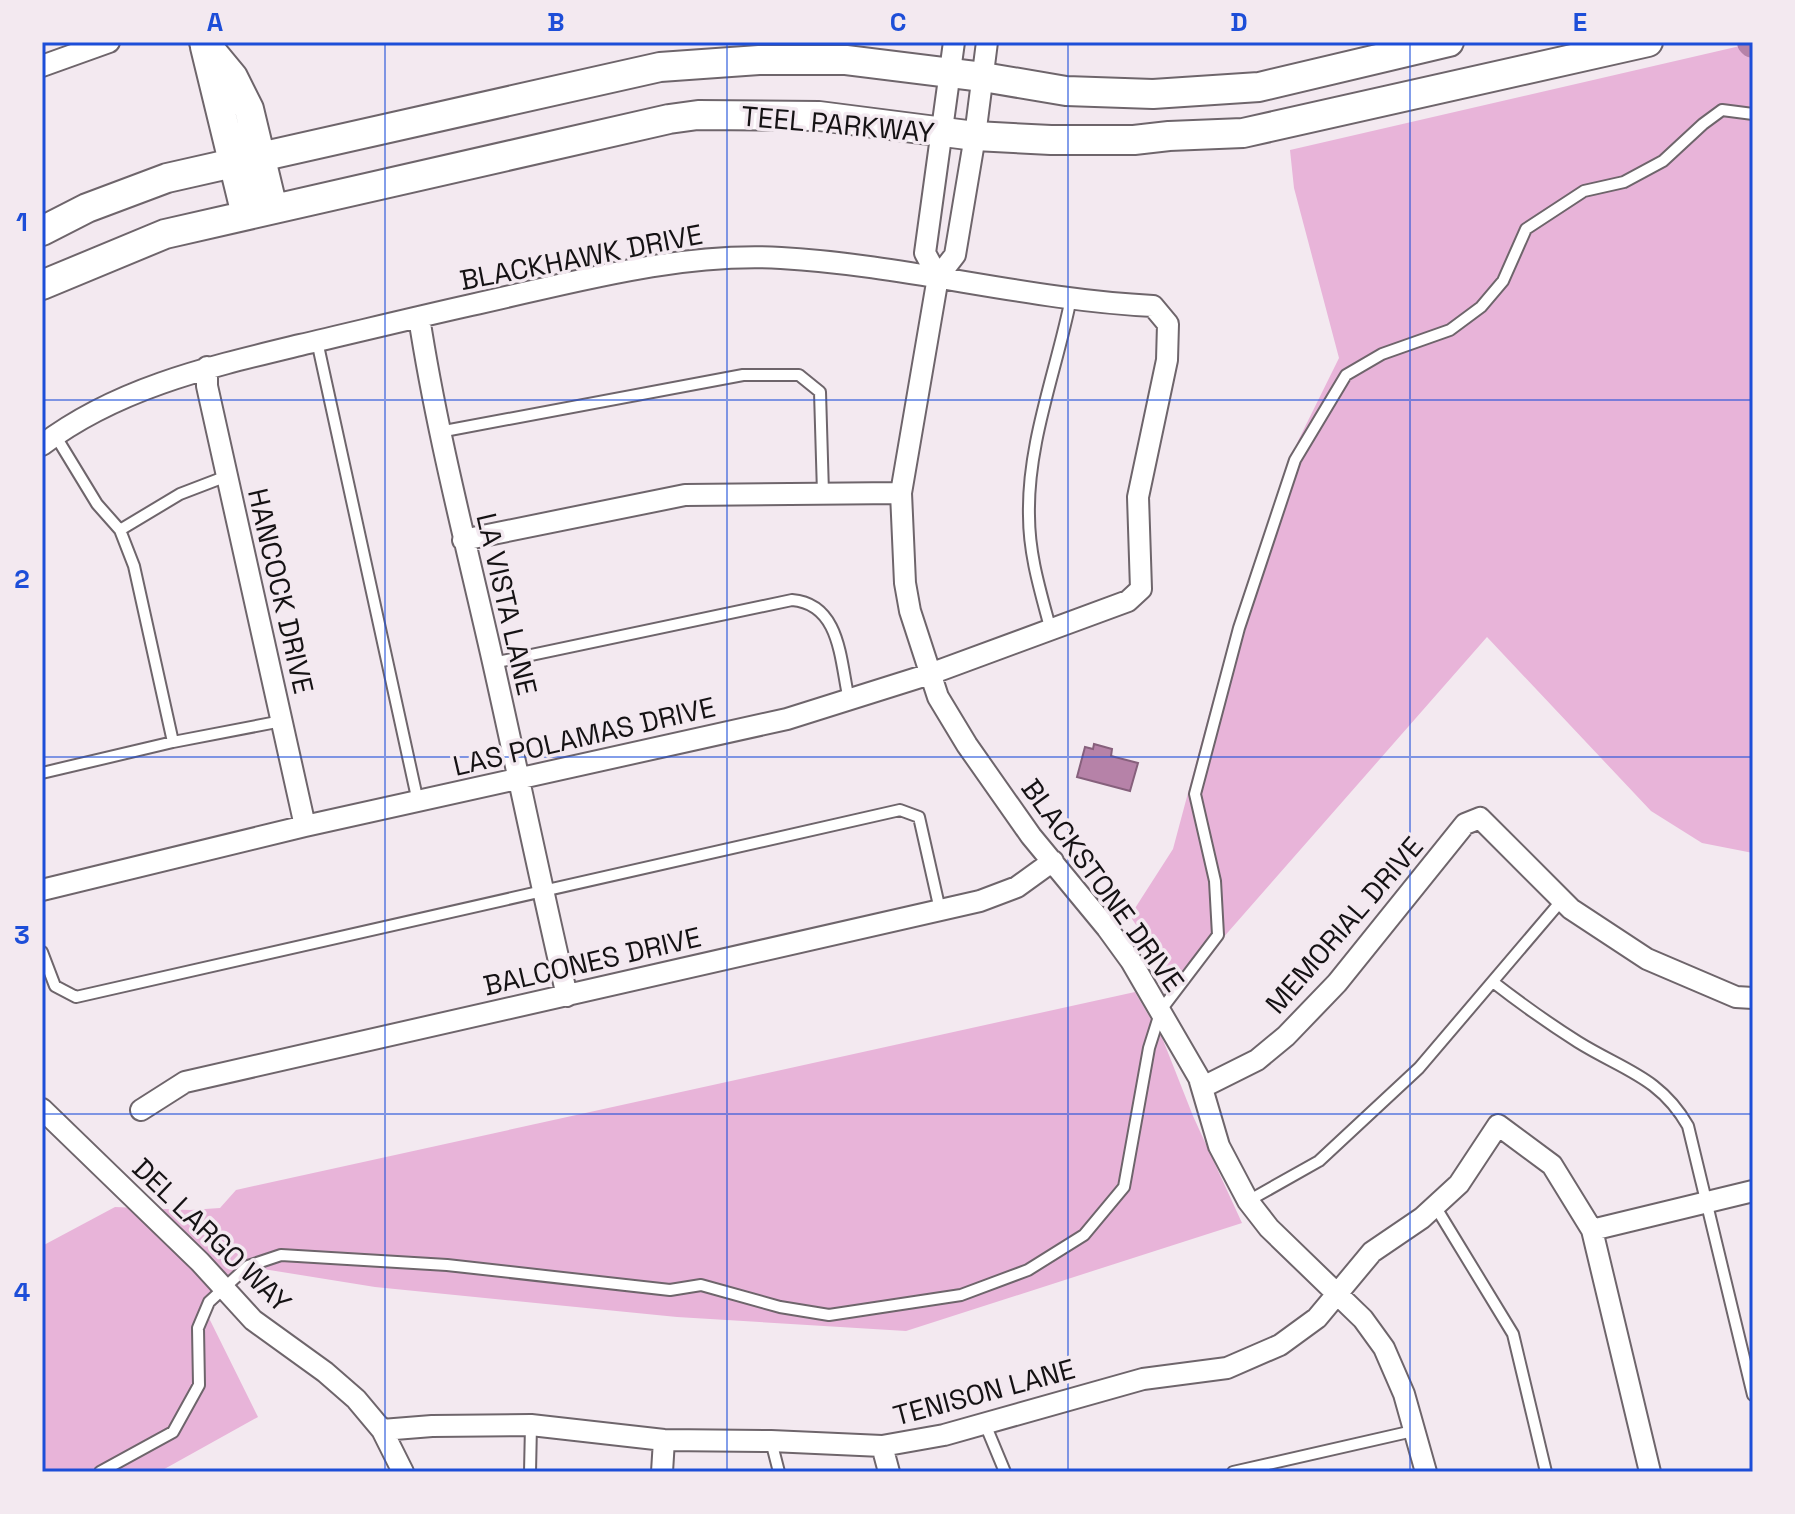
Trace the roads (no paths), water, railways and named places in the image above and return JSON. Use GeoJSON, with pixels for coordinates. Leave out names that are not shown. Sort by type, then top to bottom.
{"type":"FeatureCollection","features":[{"type":"Feature","properties":{"kind":"main road"},"geometry":{"type":"LineString","coordinates":[[204,42],[233,77],[249,109],[262,157],[259,212]]}},
{"type":"Feature","properties":{"kind":"main road"},"geometry":{"type":"LineString","coordinates":[[204,42],[234,163],[259,212]]}},
{"type":"Feature","properties":{"kind":"main road","name":"TEEL PARKWAY"},"geometry":{"type":"LineString","coordinates":[[42,231],[87,208],[167,178],[660,67],[759,60],[846,60],[1066,91],[1153,94],[1259,87],[1449,42]]}},
{"type":"Feature","properties":{"kind":"main road","name":"TEEL PARKWAY"},"geometry":{"type":"LineString","coordinates":[[42,285],[165,234],[669,119],[698,115],[819,116],[975,136],[1134,140],[1243,133],[1648,42]]}},
{"type":"Feature","properties":{"kind":"street"},"geometry":{"type":"LineString","coordinates":[[42,66],[109,42]]}},
{"type":"Feature","properties":{"kind":"street","name":"BLACKSTONE DRIVE"},"geometry":{"type":"LineString","coordinates":[[938,277],[925,253],[954,42]]}},
{"type":"Feature","properties":{"kind":"street","name":"BLACKSTONE DRIVE"},"geometry":{"type":"LineString","coordinates":[[987,42],[955,255],[938,277],[901,493],[905,583],[916,634],[938,697],[967,745],[1031,836],[1115,939],[1161,1010],[1203,1087],[1219,1146],[1248,1201],[1269,1228],[1363,1319],[1384,1348],[1404,1394],[1426,1472]]}},
{"type":"Feature","properties":{"kind":"street","name":"BLACKHAWK DRIVE"},"geometry":{"type":"LineString","coordinates":[[48,440],[142,389],[207,367],[597,277],[707,260],[780,258],[938,277],[1106,303],[1153,306],[1168,324],[1167,360],[1138,497],[1141,589],[1128,601]]}},
{"type":"Feature","properties":{"kind":"street","name":"LA VISTA LANE"},"geometry":{"type":"LineString","coordinates":[[419,317],[439,432],[567,996]]}},
{"type":"Feature","properties":{"kind":"street","name":"HANCOCK DRIVE"},"geometry":{"type":"LineString","coordinates":[[207,367],[207,386],[305,826]]}},
{"type":"Feature","properties":{"kind":"street"},"geometry":{"type":"LineString","coordinates":[[463,540],[685,495],[901,493]]}},
{"type":"Feature","properties":{"kind":"street","name":"LAS POLAMAS DRIVE"},"geometry":{"type":"LineString","coordinates":[[42,890],[305,826],[787,719],[930,674],[1128,601]]}},
{"type":"Feature","properties":{"kind":"street","name":"MEMORIAL DRIVE"},"geometry":{"type":"LineString","coordinates":[[1203,1087],[1257,1060],[1286,1036],[1337,983],[1465,824],[1480,818],[1562,900]]}},
{"type":"Feature","properties":{"kind":"street","name":"BALCONES DRIVE"},"geometry":{"type":"LineString","coordinates":[[141,1110],[185,1082],[980,901],[1017,887],[1053,861]]}},
{"type":"Feature","properties":{"kind":"street"},"geometry":{"type":"LineString","coordinates":[[1562,900],[1647,959],[1736,997],[1753,998]]}},
{"type":"Feature","properties":{"kind":"street","name":"DEL LARGO WAY"},"geometry":{"type":"LineString","coordinates":[[42,1109],[200,1262],[253,1320],[325,1372],[356,1399],[382,1430],[403,1472]]}},
{"type":"Feature","properties":{"kind":"street","name":"TENISON LANE"},"geometry":{"type":"LineString","coordinates":[[382,1430],[531,1425],[664,1440],[882,1446],[913,1442],[985,1424],[1143,1379],[1227,1368],[1280,1345],[1317,1318],[1372,1252],[1435,1206],[1459,1184],[1498,1125],[1552,1165],[1592,1230]]}},
{"type":"Feature","properties":{"kind":"street"},"geometry":{"type":"LineString","coordinates":[[1650,1472],[1592,1230],[1753,1191]]}},
{"type":"Feature","properties":{"kind":"street"},"geometry":{"type":"LineString","coordinates":[[662,1472],[664,1440]]}},
{"type":"Feature","properties":{"kind":"street"},"geometry":{"type":"LineString","coordinates":[[882,1446],[889,1472]]}},
{"type":"Feature","properties":{"kind":"lane"},"geometry":{"type":"LineString","coordinates":[[100,1472],[173,1432],[199,1385],[198,1328],[209,1302],[248,1266],[281,1255],[447,1265],[670,1290],[701,1285],[780,1307],[829,1315],[961,1295],[1028,1270],[1084,1235],[1124,1187],[1149,1048],[1161,1010],[1218,935],[1215,881],[1195,794],[1239,628],[1295,460],[1346,375],[1382,354],[1450,330],[1481,307],[1503,281],[1526,229],[1584,191],[1624,182],[1663,161],[1722,110],[1753,114]]}},
{"type":"Feature","properties":{"kind":"lane"},"geometry":{"type":"LineString","coordinates":[[1051,631],[1034,570],[1028,515],[1036,444],[1071,298]]}},
{"type":"Feature","properties":{"kind":"lane"},"geometry":{"type":"LineString","coordinates":[[317,341],[418,802]]}},
{"type":"Feature","properties":{"kind":"lane"},"geometry":{"type":"LineString","coordinates":[[439,432],[743,375],[799,375],[820,392],[823,493]]}},
{"type":"Feature","properties":{"kind":"lane"},"geometry":{"type":"LineString","coordinates":[[48,440],[120,530],[134,566],[173,742]]}},
{"type":"Feature","properties":{"kind":"lane"},"geometry":{"type":"LineString","coordinates":[[120,530],[180,494],[227,476]]}},
{"type":"Feature","properties":{"kind":"lane"},"geometry":{"type":"LineString","coordinates":[[493,663],[792,600],[808,601],[823,611],[832,626],[849,700]]}},
{"type":"Feature","properties":{"kind":"lane"},"geometry":{"type":"LineString","coordinates":[[42,773],[173,742],[282,721]]}},
{"type":"Feature","properties":{"kind":"lane"},"geometry":{"type":"LineString","coordinates":[[42,952],[55,986],[76,997],[900,810],[919,817],[940,910]]}},
{"type":"Feature","properties":{"kind":"lane"},"geometry":{"type":"LineString","coordinates":[[1248,1201],[1319,1161],[1419,1068],[1562,900]]}},
{"type":"Feature","properties":{"kind":"lane"},"geometry":{"type":"LineString","coordinates":[[1493,982],[1580,1044],[1652,1083],[1677,1108],[1688,1126],[1753,1395]]}},
{"type":"Feature","properties":{"kind":"lane"},"geometry":{"type":"LineString","coordinates":[[1435,1206],[1513,1334],[1546,1472]]}},
{"type":"Feature","properties":{"kind":"lane"},"geometry":{"type":"LineString","coordinates":[[985,1424],[1005,1472]]}},
{"type":"Feature","properties":{"kind":"lane"},"geometry":{"type":"LineString","coordinates":[[530,1472],[531,1425]]}},
{"type":"Feature","properties":{"kind":"lane"},"geometry":{"type":"LineString","coordinates":[[1233,1472],[1413,1431]]}},
{"type":"Feature","properties":{"kind":"lane"},"geometry":{"type":"LineString","coordinates":[[771,1441],[779,1472]]}}]}
